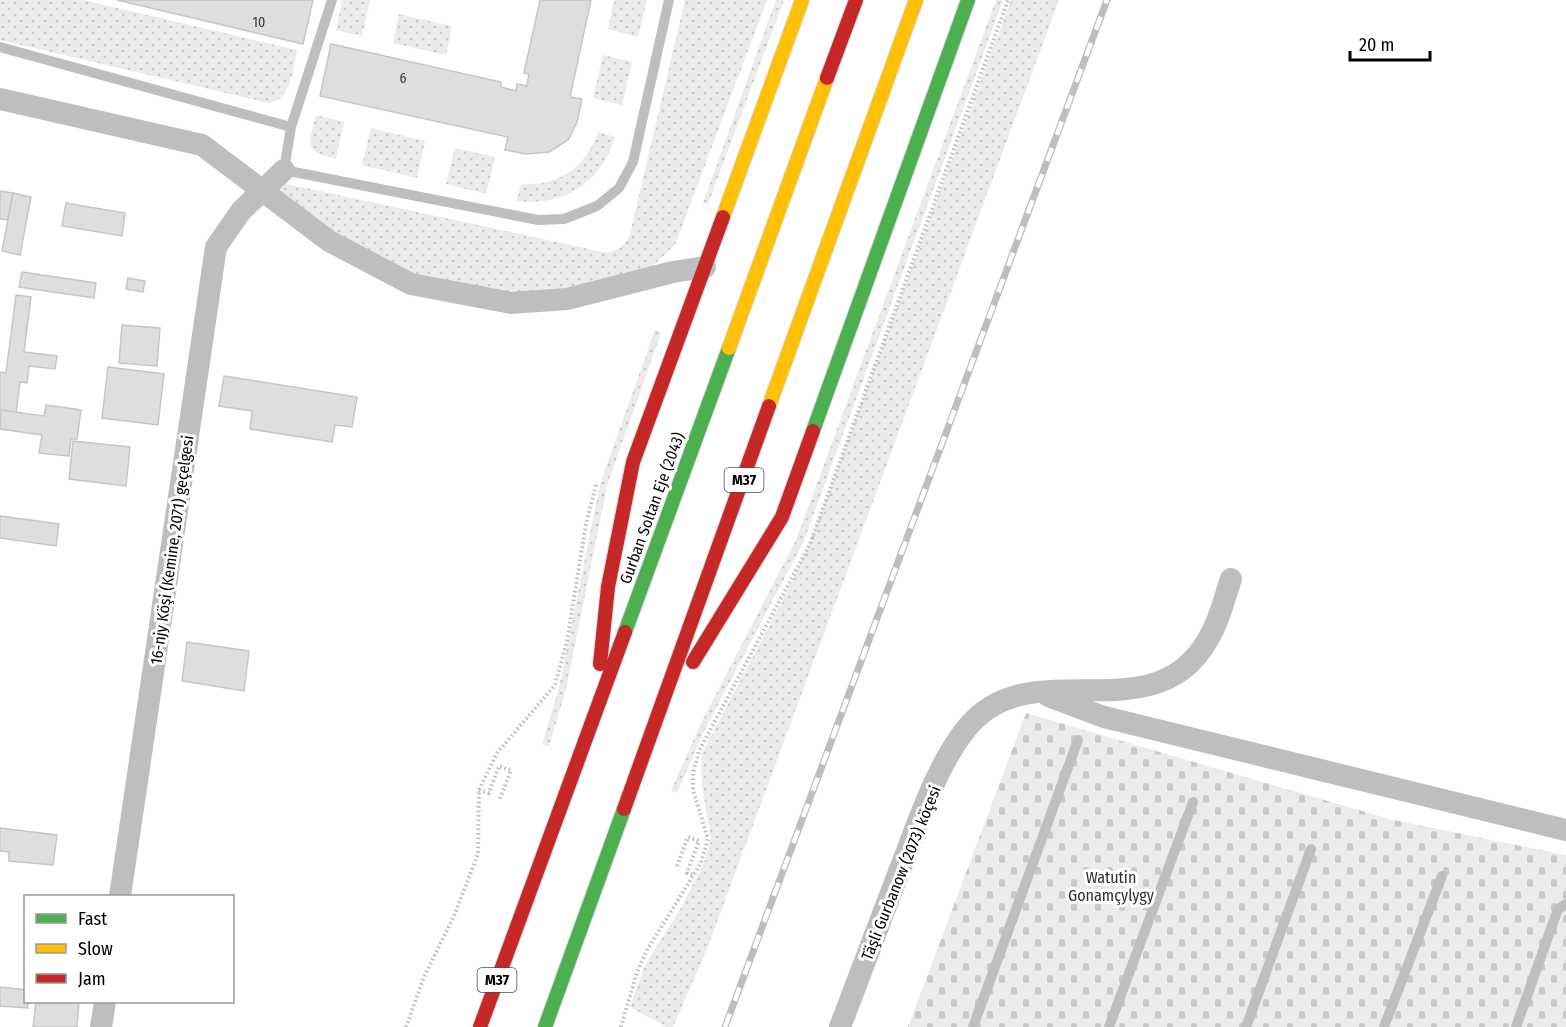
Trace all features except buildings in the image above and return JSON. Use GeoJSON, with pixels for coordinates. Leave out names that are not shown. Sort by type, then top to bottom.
{"type":"FeatureCollection","features":[{"type":"Feature","properties":{"kind":"highway"},"geometry":{"type":"LineString","coordinates":[[595,712],[608,587],[633,462],[802,0]]}},
{"type":"Feature","properties":{"kind":"highway","name":"Gurban Soltan Eje (2043)"},"geometry":{"type":"LineString","coordinates":[[480,1027],[856,0]]}},
{"type":"Feature","properties":{"kind":"highway","name":"M37"},"geometry":{"type":"LineString","coordinates":[[545,1027],[916,0]]}},
{"type":"Feature","properties":{"kind":"highway"},"geometry":{"type":"LineString","coordinates":[[657,722],[782,517],[968,0]]}},
{"type":"Feature","properties":{"kind":"street"},"geometry":{"type":"LineString","coordinates":[[0,99],[202,145],[329,241],[411,284],[511,303],[567,299],[672,272],[705,267]]}},
{"type":"Feature","properties":{"kind":"street","name":"16-njy Köşi (Kemine, 2071) geçelgesi"},"geometry":{"type":"LineString","coordinates":[[120,895],[216,247],[241,211],[284,170]]}},
{"type":"Feature","properties":{"kind":"street","name":"Täşli Gurbanow (2073) köçesi"},"geometry":{"type":"LineString","coordinates":[[840,1027],[927,800],[957,743],[975,719],[993,705],[1034,691],[1135,690],[1168,680],[1193,658],[1213,632],[1232,579]]}},
{"type":"Feature","properties":{"kind":"street"},"geometry":{"type":"LineString","coordinates":[[1034,691],[1104,717],[1566,830]]}},
{"type":"Feature","properties":{"kind":"street"},"geometry":{"type":"LineString","coordinates":[[101,1027],[105,1003]]}},
{"type":"Feature","properties":{"kind":"lane"},"geometry":{"type":"LineString","coordinates":[[332,0],[291,127],[284,170],[538,220],[564,219],[597,206],[619,188],[633,162],[669,0]]}},
{"type":"Feature","properties":{"kind":"lane"},"geometry":{"type":"LineString","coordinates":[[0,47],[291,127]]}},
{"type":"Feature","properties":{"kind":"lane"},"geometry":{"type":"LineString","coordinates":[[973,1027],[1078,740]]}},
{"type":"Feature","properties":{"kind":"lane"},"geometry":{"type":"LineString","coordinates":[[1109,1027],[1193,802]]}},
{"type":"Feature","properties":{"kind":"lane"},"geometry":{"type":"LineString","coordinates":[[1246,1027],[1311,849]]}},
{"type":"Feature","properties":{"kind":"lane"},"geometry":{"type":"LineString","coordinates":[[1384,1027],[1442,876]]}},
{"type":"Feature","properties":{"kind":"lane"},"geometry":{"type":"LineString","coordinates":[[1516,1027],[1558,909],[1566,904]]}},
{"type":"Feature","properties":{"kind":"path"},"geometry":{"type":"LineString","coordinates":[[479,790],[489,793],[499,766],[511,770],[500,799]]}},
{"type":"Feature","properties":{"kind":"path"},"geometry":{"type":"LineString","coordinates":[[677,866],[688,837],[699,841],[687,873],[694,875]]}},
{"type":"Feature","properties":{"kind":"green space"},"geometry":{"type":"Polygon","coordinates":[[[0,0],[83,0],[297,50],[290,82],[283,96],[269,103],[0,40],[0,0]]]}},
{"type":"Feature","properties":{"kind":"green space"},"geometry":{"type":"Polygon","coordinates":[[[342,0],[370,0],[362,36],[336,30],[342,0]]]}},
{"type":"Feature","properties":{"kind":"green space"},"geometry":{"type":"Polygon","coordinates":[[[614,0],[647,0],[638,37],[608,29],[614,0]]]}},
{"type":"Feature","properties":{"kind":"green space"},"geometry":{"type":"Polygon","coordinates":[[[685,0],[767,0],[675,245],[644,274],[508,301],[389,266],[288,202],[279,186],[283,183],[607,253],[615,250],[626,242],[630,234],[685,0]]]}},
{"type":"Feature","properties":{"kind":"green space"},"geometry":{"type":"Polygon","coordinates":[[[776,0],[784,0],[708,204],[703,203],[776,0]]]}},
{"type":"Feature","properties":{"kind":"green space"},"geometry":{"type":"Polygon","coordinates":[[[996,0],[1003,0],[803,543],[705,729],[677,793],[671,791],[699,727],[796,540],[996,0]]]}},
{"type":"Feature","properties":{"kind":"green space"},"geometry":{"type":"Polygon","coordinates":[[[1011,0],[1059,0],[707,949],[673,1027],[667,1027],[630,1007],[644,967],[682,906],[704,863],[711,840],[702,785],[701,755],[784,598],[809,545],[1011,0]]]}},
{"type":"Feature","properties":{"kind":"green space"},"geometry":{"type":"Polygon","coordinates":[[[399,14],[452,26],[446,55],[393,43],[399,14]]]}},
{"type":"Feature","properties":{"kind":"green space"},"geometry":{"type":"Polygon","coordinates":[[[603,55],[632,62],[622,105],[593,98],[603,55]]]}},
{"type":"Feature","properties":{"kind":"green space"},"geometry":{"type":"Polygon","coordinates":[[[316,115],[344,122],[336,159],[318,153],[311,145],[311,133],[316,115]]]}},
{"type":"Feature","properties":{"kind":"green space"},"geometry":{"type":"Polygon","coordinates":[[[371,128],[425,141],[417,178],[362,165],[371,128]]]}},
{"type":"Feature","properties":{"kind":"green space"},"geometry":{"type":"Polygon","coordinates":[[[598,132],[615,137],[600,168],[590,179],[565,195],[550,200],[517,201],[521,184],[535,184],[559,178],[578,165],[593,144],[598,132]]]}},
{"type":"Feature","properties":{"kind":"green space"},"geometry":{"type":"Polygon","coordinates":[[[455,148],[495,157],[486,194],[446,184],[455,148]]]}},
{"type":"Feature","properties":{"kind":"green space"},"geometry":{"type":"Polygon","coordinates":[[[655,330],[661,333],[607,486],[566,689],[549,746],[542,744],[559,688],[600,484],[655,330]]]}},
{"type":"Feature","properties":{"kind":"green space","name":"Watutin Gonamçylygy"},"geometry":{"type":"Polygon","coordinates":[[[1026,713],[1393,820],[1566,855],[1566,1027],[908,1027],[1026,713]]]}},
{"type":"Feature","properties":{"kind":"railway"},"geometry":{"type":"LineString","coordinates":[[725,1027],[1107,0]]}},
{"type":"Feature","properties":{"kind":"traffic: fast"},"geometry":{"type":"LineString","coordinates":[[813,431],[968,0]]}},
{"type":"Feature","properties":{"kind":"traffic: fast"},"geometry":{"type":"LineString","coordinates":[[625,632],[729,348]]}},
{"type":"Feature","properties":{"kind":"traffic: fast"},"geometry":{"type":"LineString","coordinates":[[545,1027],[624,809]]}},
{"type":"Feature","properties":{"kind":"traffic: slow"},"geometry":{"type":"LineString","coordinates":[[723,217],[802,0]]}},
{"type":"Feature","properties":{"kind":"traffic: slow"},"geometry":{"type":"LineString","coordinates":[[769,406],[916,0]]}},
{"type":"Feature","properties":{"kind":"traffic: slow"},"geometry":{"type":"LineString","coordinates":[[729,348],[827,78]]}},
{"type":"Feature","properties":{"kind":"traffic: jam"},"geometry":{"type":"LineString","coordinates":[[827,78],[856,0]]}},
{"type":"Feature","properties":{"kind":"traffic: jam"},"geometry":{"type":"LineString","coordinates":[[600,664],[608,587],[633,462],[723,217]]}},
{"type":"Feature","properties":{"kind":"traffic: jam"},"geometry":{"type":"LineString","coordinates":[[624,809],[769,406]]}},
{"type":"Feature","properties":{"kind":"traffic: jam"},"geometry":{"type":"LineString","coordinates":[[693,662],[782,517],[813,431]]}},
{"type":"Feature","properties":{"kind":"traffic: jam"},"geometry":{"type":"LineString","coordinates":[[480,1027],[625,632]]}}]}
